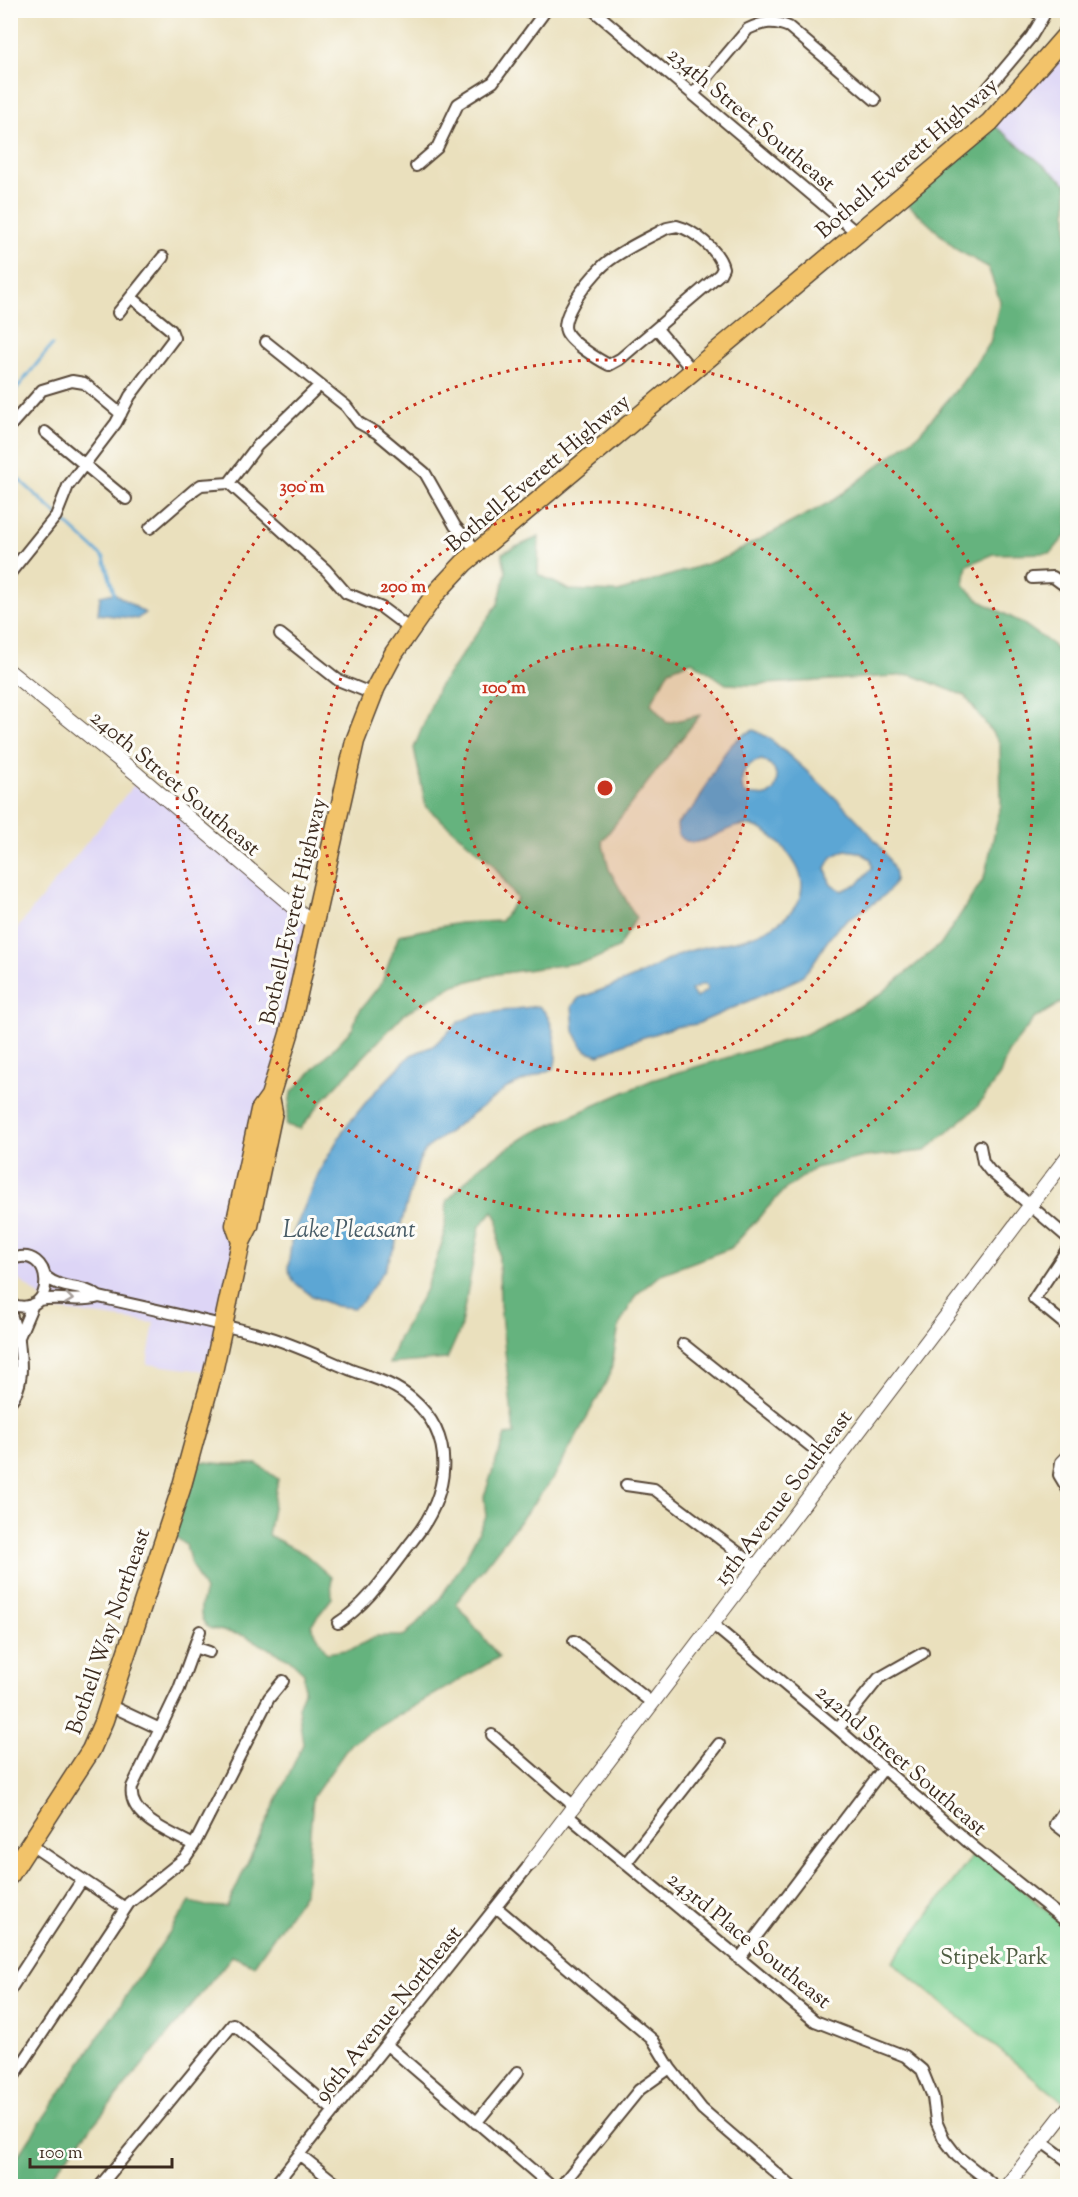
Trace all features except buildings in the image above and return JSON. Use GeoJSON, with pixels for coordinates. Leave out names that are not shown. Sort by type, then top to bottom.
{"type":"FeatureCollection","features":[{"type":"Feature","properties":{"kind":"main road","name":"Bothell-Everett Highway"},"geometry":{"type":"LineString","coordinates":[[180,1489],[223,1325],[241,1242],[236,1225],[260,1110],[270,1096],[289,1034],[355,741],[373,694],[394,653],[436,593],[478,552],[990,122],[1068,33]]}},
{"type":"Feature","properties":{"kind":"main road","name":"Bothell Way Northeast"},"geometry":{"type":"LineString","coordinates":[[10,1875],[91,1750],[109,1705],[180,1489]]}},
{"type":"Feature","properties":{"kind":"street"},"geometry":{"type":"LineString","coordinates":[[416,166],[437,148],[458,104],[493,82],[546,10]]}},
{"type":"Feature","properties":{"kind":"street","name":"234th Street Southeast"},"geometry":{"type":"LineString","coordinates":[[592,10],[694,93],[857,233]]}},
{"type":"Feature","properties":{"kind":"street"},"geometry":{"type":"LineString","coordinates":[[978,100],[1031,37],[1038,14]]}},
{"type":"Feature","properties":{"kind":"street"},"geometry":{"type":"LineString","coordinates":[[694,93],[748,29],[767,22],[789,27],[875,100]]}},
{"type":"Feature","properties":{"kind":"street"},"geometry":{"type":"LineString","coordinates":[[676,226],[686,228],[721,260],[723,268],[720,274],[657,329],[609,365],[598,360],[566,333],[564,323],[568,312],[600,268],[667,228],[676,226]]}},
{"type":"Feature","properties":{"kind":"street"},"geometry":{"type":"LineString","coordinates":[[118,313],[163,257]]}},
{"type":"Feature","properties":{"kind":"street"},"geometry":{"type":"LineString","coordinates":[[10,573],[58,512],[68,486],[121,414],[130,396],[174,338],[171,330],[131,297]]}},
{"type":"Feature","properties":{"kind":"street"},"geometry":{"type":"LineString","coordinates":[[657,329],[693,371]]}},
{"type":"Feature","properties":{"kind":"street"},"geometry":{"type":"LineString","coordinates":[[266,342],[346,406],[359,423],[376,433],[425,473],[455,526],[478,552]]}},
{"type":"Feature","properties":{"kind":"street"},"geometry":{"type":"LineString","coordinates":[[10,426],[42,390],[78,380],[121,414]]}},
{"type":"Feature","properties":{"kind":"street"},"geometry":{"type":"LineString","coordinates":[[229,483],[257,446],[320,385]]}},
{"type":"Feature","properties":{"kind":"street"},"geometry":{"type":"LineString","coordinates":[[45,432],[126,499]]}},
{"type":"Feature","properties":{"kind":"street"},"geometry":{"type":"LineString","coordinates":[[150,528],[201,485],[229,483],[326,570],[345,593],[382,608],[410,628]]}},
{"type":"Feature","properties":{"kind":"street"},"geometry":{"type":"LineString","coordinates":[[1032,578],[1053,577],[1068,588]]}},
{"type":"Feature","properties":{"kind":"street"},"geometry":{"type":"LineString","coordinates":[[280,634],[338,680],[373,694]]}},
{"type":"Feature","properties":{"kind":"street","name":"240th Street Southeast"},"geometry":{"type":"LineString","coordinates":[[11,674],[138,776],[314,924]]}},
{"type":"Feature","properties":{"kind":"street"},"geometry":{"type":"LineString","coordinates":[[980,1146],[983,1162],[990,1171],[1068,1238]]}},
{"type":"Feature","properties":{"kind":"street","name":"15th Avenue Southeast"},"geometry":{"type":"LineString","coordinates":[[531,1864],[1068,1156]]}},
{"type":"Feature","properties":{"kind":"street"},"geometry":{"type":"LineString","coordinates":[[1068,1248],[1034,1299],[1068,1327]]}},
{"type":"Feature","properties":{"kind":"street"},"geometry":{"type":"LineString","coordinates":[[10,1260],[23,1257],[31,1259],[43,1269],[46,1277],[44,1293],[36,1302],[16,1340]]}},
{"type":"Feature","properties":{"kind":"street"},"geometry":{"type":"LineString","coordinates":[[46,1277],[65,1288],[89,1289],[99,1297],[264,1336],[385,1382],[414,1400],[429,1418],[438,1436],[444,1471],[441,1491],[430,1516],[358,1610],[338,1623]]}},
{"type":"Feature","properties":{"kind":"street"},"geometry":{"type":"LineString","coordinates":[[10,1304],[25,1307],[54,1297],[85,1301],[99,1297]]}},
{"type":"Feature","properties":{"kind":"street"},"geometry":{"type":"LineString","coordinates":[[10,1311],[21,1374],[17,1391],[10,1402]]}},
{"type":"Feature","properties":{"kind":"street"},"geometry":{"type":"LineString","coordinates":[[683,1344],[833,1464]]}},
{"type":"Feature","properties":{"kind":"street"},"geometry":{"type":"LineString","coordinates":[[1068,1455],[1061,1462],[1059,1475],[1068,1490]]}},
{"type":"Feature","properties":{"kind":"street"},"geometry":{"type":"LineString","coordinates":[[626,1485],[654,1489],[756,1566]]}},
{"type":"Feature","properties":{"kind":"street","name":"242nd Street Southeast"},"geometry":{"type":"LineString","coordinates":[[712,1624],[838,1728],[882,1770],[1066,1920]]}},
{"type":"Feature","properties":{"kind":"street"},"geometry":{"type":"LineString","coordinates":[[194,1845],[141,1814],[133,1806],[131,1797],[132,1787],[179,1689],[200,1631]]}},
{"type":"Feature","properties":{"kind":"street"},"geometry":{"type":"LineString","coordinates":[[574,1641],[652,1703]]}},
{"type":"Feature","properties":{"kind":"street"},"geometry":{"type":"LineString","coordinates":[[194,1647],[209,1652]]}},
{"type":"Feature","properties":{"kind":"street"},"geometry":{"type":"LineString","coordinates":[[838,1728],[879,1678],[923,1653]]}},
{"type":"Feature","properties":{"kind":"street"},"geometry":{"type":"LineString","coordinates":[[10,2082],[125,1908],[139,1893],[185,1858],[194,1845],[269,1698],[283,1681]]}},
{"type":"Feature","properties":{"kind":"street"},"geometry":{"type":"LineString","coordinates":[[109,1705],[160,1729]]}},
{"type":"Feature","properties":{"kind":"street","name":"243rd Place Southeast"},"geometry":{"type":"LineString","coordinates":[[492,1735],[626,1863],[815,2021],[905,2056],[922,2070],[933,2097],[936,2121],[944,2139],[957,2156],[995,2187]]}},
{"type":"Feature","properties":{"kind":"street"},"geometry":{"type":"LineString","coordinates":[[626,1863],[719,1744]]}},
{"type":"Feature","properties":{"kind":"street"},"geometry":{"type":"LineString","coordinates":[[739,1959],[882,1770]]}},
{"type":"Feature","properties":{"kind":"street"},"geometry":{"type":"LineString","coordinates":[[1068,1805],[1055,1824],[1068,1834]]}},
{"type":"Feature","properties":{"kind":"street"},"geometry":{"type":"LineString","coordinates":[[31,1845],[125,1908]]}},
{"type":"Feature","properties":{"kind":"street","name":"96th Avenue Northeast"},"geometry":{"type":"LineString","coordinates":[[274,2187],[531,1864]]}},
{"type":"Feature","properties":{"kind":"street"},"geometry":{"type":"LineString","coordinates":[[10,1990],[82,1880]]}},
{"type":"Feature","properties":{"kind":"street"},"geometry":{"type":"LineString","coordinates":[[496,1907],[653,2040],[670,2068],[702,2109],[791,2187]]}},
{"type":"Feature","properties":{"kind":"street"},"geometry":{"type":"LineString","coordinates":[[100,2187],[233,2024],[334,2111]]}},
{"type":"Feature","properties":{"kind":"street"},"geometry":{"type":"LineString","coordinates":[[387,2044],[551,2187]]}},
{"type":"Feature","properties":{"kind":"street"},"geometry":{"type":"LineString","coordinates":[[561,2187],[639,2090],[670,2068]]}},
{"type":"Feature","properties":{"kind":"street"},"geometry":{"type":"LineString","coordinates":[[476,2123],[518,2072]]}},
{"type":"Feature","properties":{"kind":"street"},"geometry":{"type":"LineString","coordinates":[[1007,2187],[1068,2108]]}},
{"type":"Feature","properties":{"kind":"street"},"geometry":{"type":"LineString","coordinates":[[1042,2142],[1068,2161]]}},
{"type":"Feature","properties":{"kind":"street"},"geometry":{"type":"LineString","coordinates":[[299,2154],[339,2187]]}},
{"type":"Feature","properties":{"kind":"shaded area"},"geometry":{"type":"Polygon","coordinates":[[[1067,34],[1067,184],[990,122],[1067,34]]]}},
{"type":"Feature","properties":{"kind":"shaded area"},"geometry":{"type":"Polygon","coordinates":[[[137,781],[314,924],[213,1372],[147,1364],[154,1323],[56,1310],[11,1273],[10,937],[137,781]]]}},
{"type":"Feature","properties":{"kind":"green space"},"geometry":{"type":"Polygon","coordinates":[[[990,122],[1067,184],[1067,534],[1051,553],[993,554],[967,565],[964,585],[980,601],[1022,623],[1053,645],[1067,665],[1067,999],[1034,1019],[1008,1052],[1000,1075],[977,1107],[925,1151],[865,1157],[815,1168],[783,1191],[731,1248],[661,1274],[636,1295],[619,1326],[610,1375],[554,1477],[456,1603],[499,1657],[351,1743],[313,1797],[305,1892],[254,1965],[232,1956],[43,2186],[11,2186],[10,2157],[15,2160],[190,1902],[206,1906],[227,1907],[303,1744],[298,1707],[304,1691],[304,1673],[289,1659],[245,1636],[209,1628],[201,1616],[205,1591],[191,1564],[186,1545],[168,1531],[188,1460],[224,1464],[257,1464],[278,1479],[268,1535],[305,1554],[331,1577],[332,1598],[311,1625],[327,1653],[352,1649],[377,1636],[404,1636],[437,1603],[463,1563],[486,1517],[484,1496],[505,1435],[514,1434],[500,1305],[498,1220],[493,1211],[480,1226],[460,1330],[447,1359],[389,1364],[399,1337],[425,1291],[444,1237],[447,1201],[480,1166],[530,1134],[652,1080],[806,1034],[878,996],[942,943],[984,878],[1001,805],[1000,743],[965,696],[912,675],[751,685],[726,684],[692,661],[669,670],[651,704],[667,723],[700,715],[602,841],[609,869],[636,918],[618,948],[590,961],[497,974],[454,985],[404,1014],[323,1100],[300,1129],[286,1125],[291,1093],[353,1028],[357,1014],[382,982],[399,935],[459,923],[501,921],[517,899],[492,863],[426,807],[414,748],[438,688],[498,604],[506,572],[502,553],[539,537],[538,574],[569,590],[618,592],[722,559],[834,500],[919,434],[961,384],[990,343],[1000,301],[988,267],[957,250],[900,197],[990,122]]]}},
{"type":"Feature","properties":{"kind":"green space","name":"Stipek Park"},"geometry":{"type":"Polygon","coordinates":[[[977,1850],[1067,1928],[1067,2105],[892,1962],[977,1850]]]}},
{"type":"Feature","properties":{"kind":"water"},"geometry":{"type":"Polygon","coordinates":[[[114,593],[145,613],[137,619],[98,614],[100,596],[114,593]]]}},
{"type":"Feature","properties":{"kind":"water"},"geometry":{"type":"Polygon","coordinates":[[[754,730],[769,738],[846,808],[884,852],[894,870],[894,883],[883,897],[837,929],[809,968],[798,979],[697,1024],[675,1027],[626,1043],[599,1055],[587,1051],[574,1031],[572,1006],[579,998],[632,978],[683,953],[741,940],[761,932],[783,919],[798,901],[802,890],[801,878],[796,865],[778,842],[760,828],[743,825],[694,842],[686,841],[678,835],[677,824],[693,809],[726,751],[743,735],[754,730]],[[762,760],[751,764],[744,772],[742,788],[744,794],[767,796],[775,787],[777,782],[775,771],[762,760]],[[845,850],[832,857],[826,868],[830,883],[842,891],[859,883],[872,868],[871,859],[859,852],[845,850]],[[702,985],[691,990],[696,998],[707,990],[706,985],[702,985]]]}},
{"type":"Feature","properties":{"kind":"water","name":"Lake Pleasant"},"geometry":{"type":"Polygon","coordinates":[[[538,1006],[548,1017],[554,1034],[556,1061],[554,1068],[507,1088],[426,1149],[419,1161],[395,1246],[384,1271],[362,1302],[354,1308],[335,1306],[312,1296],[294,1282],[288,1269],[292,1236],[320,1170],[344,1129],[372,1095],[411,1055],[433,1046],[459,1022],[474,1015],[538,1006]]]}},
{"type":"Feature","properties":{"kind":"waterway"},"geometry":{"type":"LineString","coordinates":[[10,397],[52,345]]}},
{"type":"Feature","properties":{"kind":"waterway"},"geometry":{"type":"LineString","coordinates":[[10,471],[104,558],[114,593]]}}]}
